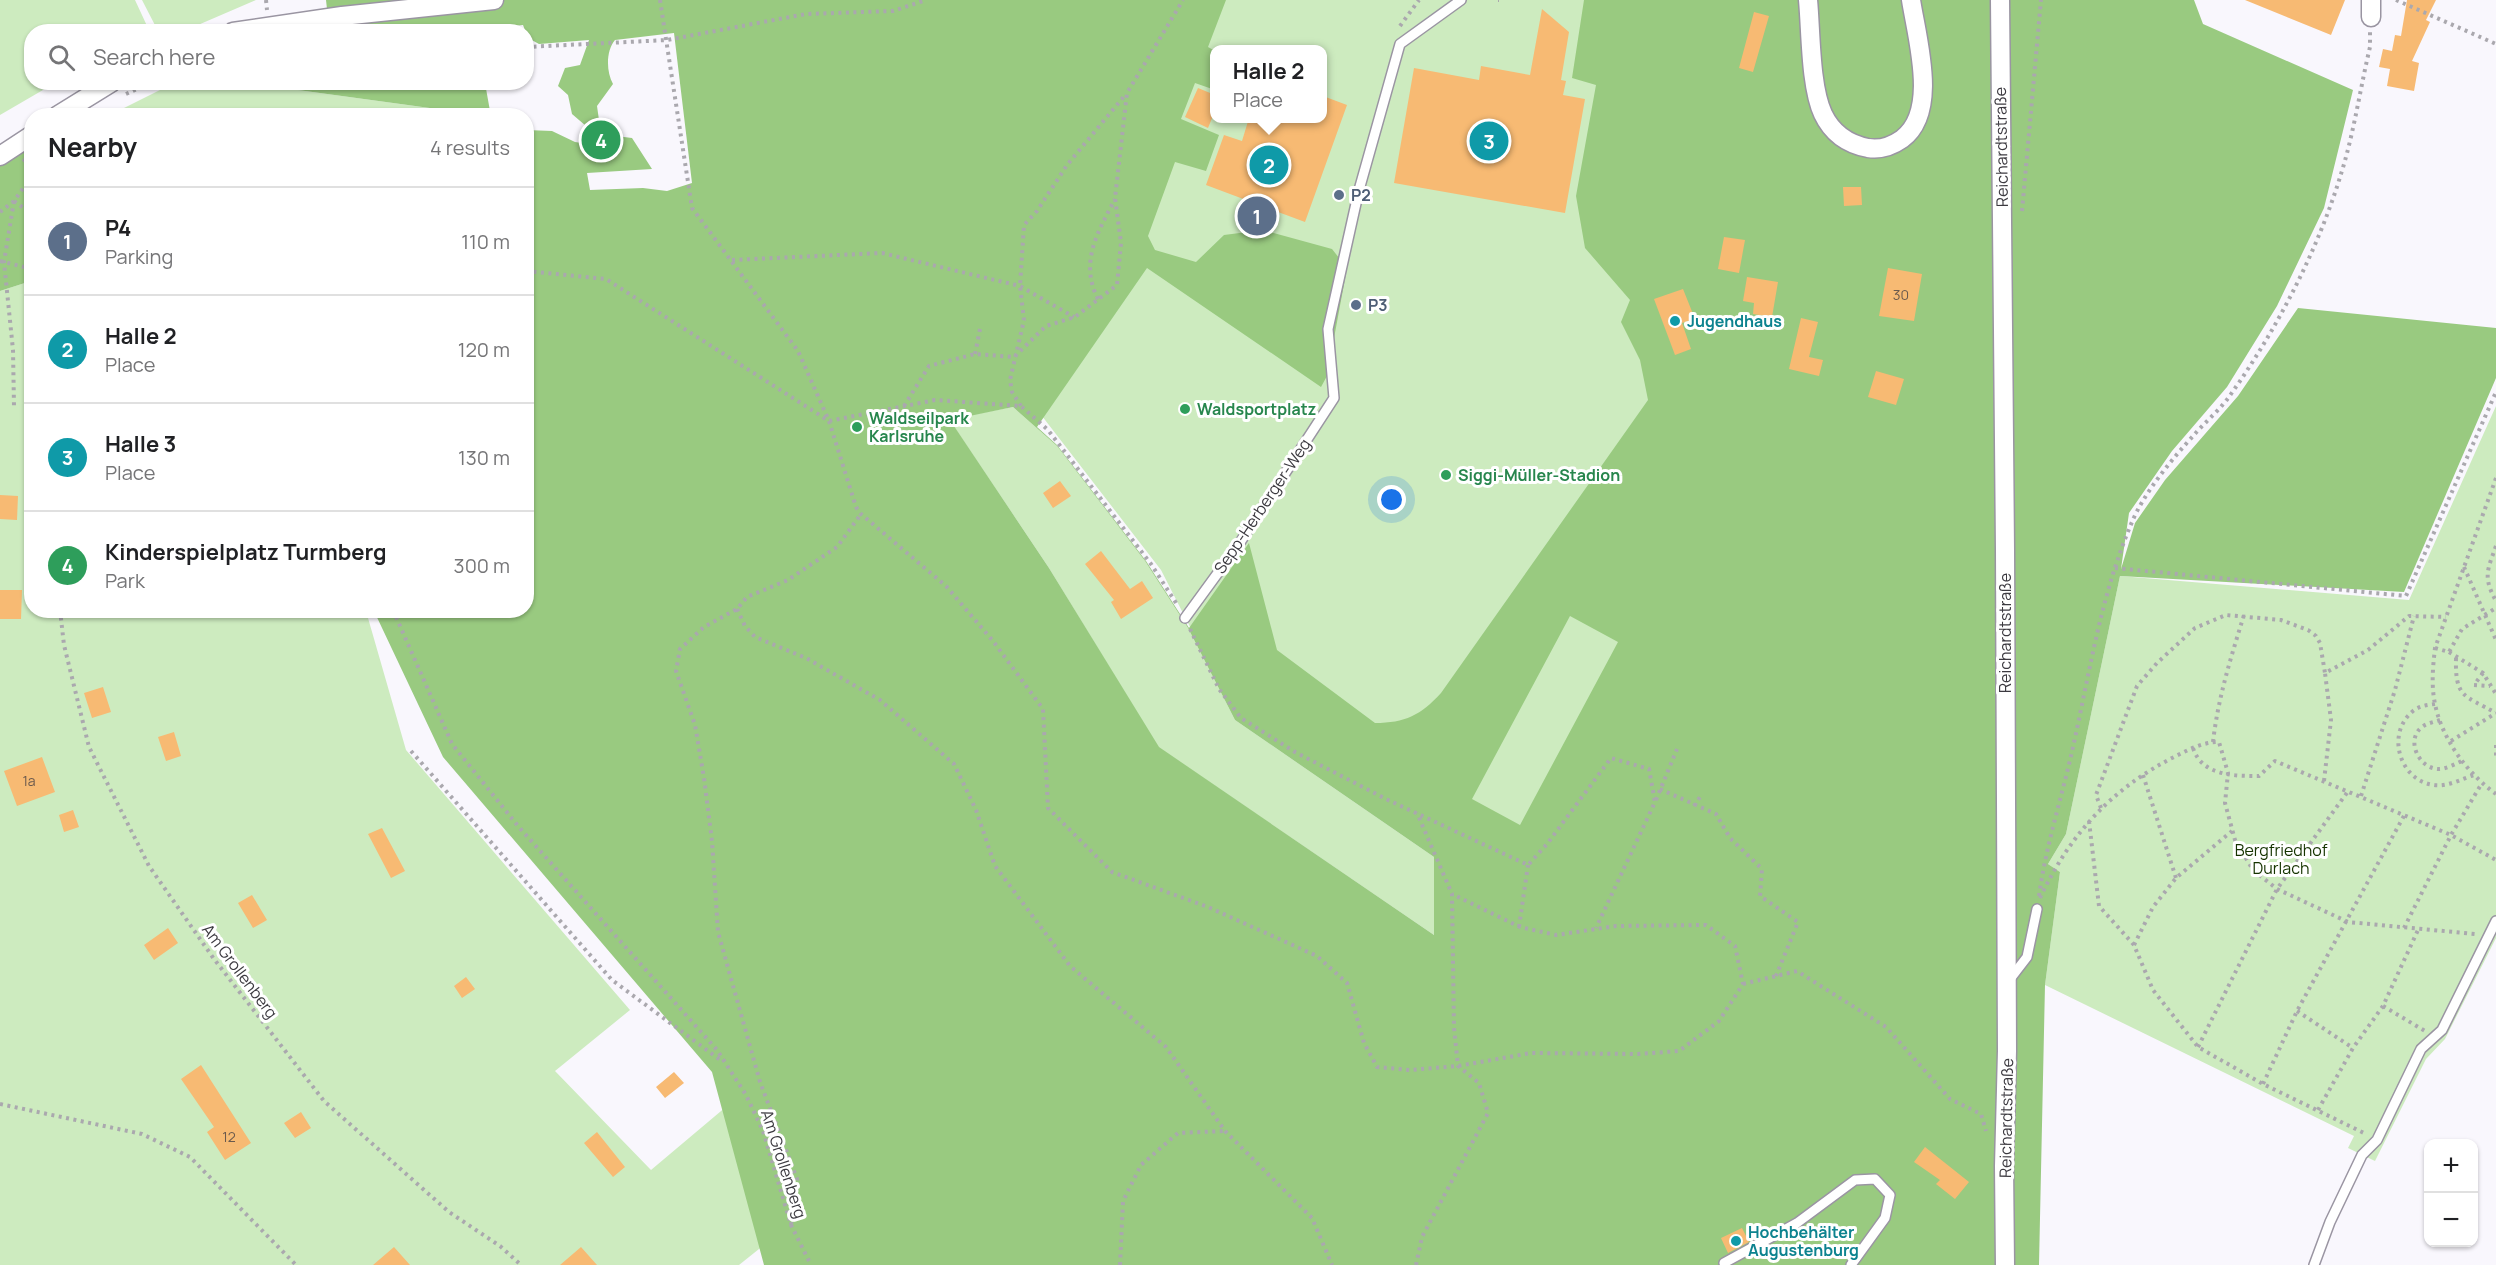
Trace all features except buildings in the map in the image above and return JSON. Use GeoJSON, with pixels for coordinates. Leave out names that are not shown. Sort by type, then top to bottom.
{"type":"FeatureCollection","features":[{"type":"Feature","properties":{"kind":"street"},"geometry":{"type":"LineString","coordinates":[[288,24],[494,0]]}},
{"type":"Feature","properties":{"kind":"street"},"geometry":{"type":"LineString","coordinates":[[1808,0],[1814,68],[1822,112],[1831,128],[1841,138],[1855,146],[1873,149],[1895,145],[1915,127],[1920,116],[1923,87],[1911,0]]}},
{"type":"Feature","properties":{"kind":"street","name":"Reichardtstraße"},"geometry":{"type":"LineString","coordinates":[[2000,0],[2007,1051],[2004,1166],[2005,1265]]}},
{"type":"Feature","properties":{"kind":"street"},"geometry":{"type":"LineString","coordinates":[[70,108],[99,90]]}},
{"type":"Feature","properties":{"kind":"street"},"geometry":{"type":"LineString","coordinates":[[0,156],[24,140]]}},
{"type":"Feature","properties":{"kind":"lane","name":"Sepp-Herberger-Weg"},"geometry":{"type":"LineString","coordinates":[[1185,618],[1239,544],[1334,398],[1328,329],[1359,189],[1400,44],[1461,0]]}},
{"type":"Feature","properties":{"kind":"lane"},"geometry":{"type":"LineString","coordinates":[[2006,985],[2027,957],[2038,905]]}},
{"type":"Feature","properties":{"kind":"lane"},"geometry":{"type":"LineString","coordinates":[[2314,1265],[2330,1222],[2362,1155],[2378,1140],[2421,1049],[2442,1030],[2496,921]]}},
{"type":"Feature","properties":{"kind":"lane"},"geometry":{"type":"LineString","coordinates":[[1724,1263],[1797,1223],[1855,1180],[1875,1179],[1890,1196],[1885,1218],[1851,1265]]}},
{"type":"Feature","properties":{"kind":"path"},"geometry":{"type":"LineString","coordinates":[[660,0],[692,208],[798,351],[829,421],[856,507],[861,514],[946,586],[993,641],[1043,709],[1048,808],[1112,872],[1208,907],[1317,956],[1347,983],[1364,1043],[1377,1067],[1410,1070],[1458,1066],[1531,1053],[1638,1054],[1679,1051],[1719,1021],[1743,984],[1797,971],[1886,1027],[1950,1099],[1981,1114],[1986,1131],[1995,1132]]}},
{"type":"Feature","properties":{"kind":"path"},"geometry":{"type":"LineString","coordinates":[[534,47],[667,40],[806,14],[893,11],[926,0]]}},
{"type":"Feature","properties":{"kind":"path"},"geometry":{"type":"LineString","coordinates":[[1183,0],[1127,93],[1067,165],[1037,211],[1024,225],[1020,286],[1024,320],[1010,380],[1012,392],[1021,406],[1048,430],[1151,564],[1185,618],[1219,689],[1241,718],[1295,752],[1528,865]]}},
{"type":"Feature","properties":{"kind":"path"},"geometry":{"type":"LineString","coordinates":[[2021,216],[2041,0]]}},
{"type":"Feature","properties":{"kind":"path"},"geometry":{"type":"LineString","coordinates":[[2396,0],[2496,44]]}},
{"type":"Feature","properties":{"kind":"path"},"geometry":{"type":"LineString","coordinates":[[2038,905],[2043,867],[2073,748],[2094,645],[2115,568],[2133,520],[2159,479],[2192,437],[2230,395],[2260,347],[2311,254],[2329,212],[2342,171],[2370,47],[2371,9]]}},
{"type":"Feature","properties":{"kind":"path"},"geometry":{"type":"LineString","coordinates":[[904,406],[929,366],[975,354],[1014,357],[1046,326],[1075,317],[1117,285],[1121,243],[1115,198],[1127,93]]}},
{"type":"Feature","properties":{"kind":"path"},"geometry":{"type":"LineString","coordinates":[[0,212],[14,201],[24,187]]}},
{"type":"Feature","properties":{"kind":"path"},"geometry":{"type":"LineString","coordinates":[[1098,299],[1091,285],[1092,244],[1115,198]]}},
{"type":"Feature","properties":{"kind":"path"},"geometry":{"type":"LineString","coordinates":[[14,201],[24,208]]}},
{"type":"Feature","properties":{"kind":"path"},"geometry":{"type":"LineString","coordinates":[[14,201],[2,261],[13,350],[14,406]]}},
{"type":"Feature","properties":{"kind":"path"},"geometry":{"type":"LineString","coordinates":[[732,260],[882,253],[1020,286],[1075,317]]}},
{"type":"Feature","properties":{"kind":"path"},"geometry":{"type":"LineString","coordinates":[[2,261],[24,267]]}},
{"type":"Feature","properties":{"kind":"path"},"geometry":{"type":"LineString","coordinates":[[534,271],[606,279],[829,421],[935,400],[1021,406]]}},
{"type":"Feature","properties":{"kind":"path"},"geometry":{"type":"LineString","coordinates":[[975,354],[980,329]]}},
{"type":"Feature","properties":{"kind":"path"},"geometry":{"type":"LineString","coordinates":[[2115,568],[2406,596],[2496,392]]}},
{"type":"Feature","properties":{"kind":"path"},"geometry":{"type":"LineString","coordinates":[[2496,478],[2435,648],[2432,677],[2435,704],[2450,741],[2474,775],[2496,794]]}},
{"type":"Feature","properties":{"kind":"path"},"geometry":{"type":"LineString","coordinates":[[790,1225],[797,1179],[760,1082],[718,932],[712,841],[704,778],[695,725],[676,671],[680,650],[704,627],[737,609],[747,597],[788,580],[837,547],[861,514]]}},
{"type":"Feature","properties":{"kind":"path"},"geometry":{"type":"LineString","coordinates":[[2496,546],[2488,570],[2487,584],[2496,601]]}},
{"type":"Feature","properties":{"kind":"path"},"geometry":{"type":"LineString","coordinates":[[2464,566],[2496,640]]}},
{"type":"Feature","properties":{"kind":"path"},"geometry":{"type":"LineString","coordinates":[[2449,652],[2462,629],[2496,608]]}},
{"type":"Feature","properties":{"kind":"path"},"geometry":{"type":"LineString","coordinates":[[737,609],[745,626],[755,638],[806,658],[880,700],[954,764],[976,810],[995,866],[1070,966],[1166,1047],[1225,1131],[1312,1218],[1332,1265]]}},
{"type":"Feature","properties":{"kind":"path"},"geometry":{"type":"LineString","coordinates":[[2101,808],[2096,795],[2137,686],[2157,663],[2195,628],[2226,615],[2281,620],[2308,630],[2316,636],[2320,643],[2331,720],[2324,781]]}},
{"type":"Feature","properties":{"kind":"path"},"geometry":{"type":"LineString","coordinates":[[2212,742],[2226,672],[2244,615]]}},
{"type":"Feature","properties":{"kind":"path"},"geometry":{"type":"LineString","coordinates":[[2325,673],[2368,650],[2409,616],[2446,617]]}},
{"type":"Feature","properties":{"kind":"path"},"geometry":{"type":"LineString","coordinates":[[2361,795],[2395,690],[2414,616]]}},
{"type":"Feature","properties":{"kind":"path","name":"Am Grollenberg"},"geometry":{"type":"LineString","coordinates":[[61,618],[64,645],[89,747],[148,866],[214,959],[324,1101],[449,1212],[500,1246],[521,1265]]}},
{"type":"Feature","properties":{"kind":"path","name":"Am Grollenberg"},"geometry":{"type":"LineString","coordinates":[[397,618],[452,744],[518,826],[717,1050],[726,1064],[760,1122],[790,1225],[811,1265]]}},
{"type":"Feature","properties":{"kind":"path"},"geometry":{"type":"LineString","coordinates":[[2435,648],[2449,652],[2483,673],[2496,694]]}},
{"type":"Feature","properties":{"kind":"path"},"geometry":{"type":"LineString","coordinates":[[2450,741],[2496,713],[2461,693],[2456,680],[2456,658]]}},
{"type":"Feature","properties":{"kind":"path"},"geometry":{"type":"LineString","coordinates":[[2483,673],[2475,685],[2491,686]]}},
{"type":"Feature","properties":{"kind":"path"},"geometry":{"type":"LineString","coordinates":[[2435,704],[2414,710],[2401,727],[2397,740],[2398,751],[2404,764],[2411,775],[2424,783],[2436,786],[2474,775]]}},
{"type":"Feature","properties":{"kind":"path"},"geometry":{"type":"LineString","coordinates":[[2440,720],[2424,725],[2417,731],[2414,741],[2419,760],[2428,767],[2442,769],[2462,760]]}},
{"type":"Feature","properties":{"kind":"path"},"geometry":{"type":"LineString","coordinates":[[2038,905],[2054,868],[2089,820],[2108,800],[2143,776],[2193,748],[2207,742],[2219,742],[2228,773],[2225,803],[2232,831],[2253,870],[2277,889],[2348,922],[2488,935]]}},
{"type":"Feature","properties":{"kind":"path"},"geometry":{"type":"LineString","coordinates":[[2496,745],[2496,757]]}},
{"type":"Feature","properties":{"kind":"path"},"geometry":{"type":"LineString","coordinates":[[2193,748],[2199,762],[2209,770],[2259,776],[2275,761],[2405,814],[2451,835],[2496,860]]}},
{"type":"Feature","properties":{"kind":"path"},"geometry":{"type":"LineString","coordinates":[[1596,928],[1677,749]]}},
{"type":"Feature","properties":{"kind":"path"},"geometry":{"type":"LineString","coordinates":[[411,751],[612,980],[726,1064]]}},
{"type":"Feature","properties":{"kind":"path"},"geometry":{"type":"LineString","coordinates":[[1519,927],[1528,865],[1547,844],[1611,758],[1649,770],[1655,802],[1653,806]]}},
{"type":"Feature","properties":{"kind":"path"},"geometry":{"type":"LineString","coordinates":[[2143,776],[2176,878]]}},
{"type":"Feature","properties":{"kind":"path"},"geometry":{"type":"LineString","coordinates":[[2404,928],[2451,835],[2482,783]]}},
{"type":"Feature","properties":{"kind":"path"},"geometry":{"type":"LineString","coordinates":[[1660,789],[1716,814],[1730,838],[1762,869],[1760,896],[1798,922],[1776,976]]}},
{"type":"Feature","properties":{"kind":"path"},"geometry":{"type":"LineString","coordinates":[[2198,1047],[2277,889],[2349,790]]}},
{"type":"Feature","properties":{"kind":"path"},"geometry":{"type":"LineString","coordinates":[[1694,806],[1701,794]]}},
{"type":"Feature","properties":{"kind":"path"},"geometry":{"type":"LineString","coordinates":[[1416,812],[1452,894],[1454,1028],[1458,1066],[1479,1083],[1488,1113],[1422,1237],[1416,1265]]}},
{"type":"Feature","properties":{"kind":"path"},"geometry":{"type":"LineString","coordinates":[[2263,1084],[2297,1011],[2348,922],[2405,814]]}},
{"type":"Feature","properties":{"kind":"path"},"geometry":{"type":"LineString","coordinates":[[2089,820],[2099,906],[2134,945],[2153,990],[2198,1047],[2263,1084],[2378,1140]]}},
{"type":"Feature","properties":{"kind":"path"},"geometry":{"type":"LineString","coordinates":[[2134,945],[2153,907],[2176,878],[2232,831]]}},
{"type":"Feature","properties":{"kind":"path"},"geometry":{"type":"LineString","coordinates":[[1452,894],[1519,927],[1556,935],[1596,928],[1706,925],[1735,946],[1743,984]]}},
{"type":"Feature","properties":{"kind":"path"},"geometry":{"type":"LineString","coordinates":[[2318,1110],[2353,1048],[2383,1006],[2418,930]]}},
{"type":"Feature","properties":{"kind":"path"},"geometry":{"type":"LineString","coordinates":[[2383,1006],[2433,1036]]}},
{"type":"Feature","properties":{"kind":"path"},"geometry":{"type":"LineString","coordinates":[[2297,1011],[2353,1048]]}},
{"type":"Feature","properties":{"kind":"path"},"geometry":{"type":"LineString","coordinates":[[0,1104],[142,1134],[190,1157],[296,1265]]}},
{"type":"Feature","properties":{"kind":"path"},"geometry":{"type":"LineString","coordinates":[[1120,1265],[1123,1201],[1141,1165],[1178,1133],[1225,1131]]}},
{"type":"Feature","properties":{"kind":"green space"},"geometry":{"type":"Polygon","coordinates":[[[0,0],[135,0],[146,24],[24,24],[24,90],[43,90],[0,115],[0,0]]]}},
{"type":"Feature","properties":{"kind":"green space"},"geometry":{"type":"Polygon","coordinates":[[[142,0],[256,0],[200,24],[154,24],[142,0]]]}},
{"type":"Feature","properties":{"kind":"green space"},"geometry":{"type":"Polygon","coordinates":[[[326,0],[1226,0],[1208,47],[1210,48],[1210,88],[1195,83],[1181,119],[1219,135],[1206,171],[1175,162],[1148,236],[1155,250],[1196,262],[1224,235],[1263,230],[1332,249],[1347,268],[1327,376],[1321,387],[1147,268],[1037,427],[1057,445],[1146,561],[1189,628],[1249,543],[1277,650],[1375,723],[1386,723],[1412,716],[1441,693],[1648,400],[1640,360],[1621,322],[1630,300],[1585,248],[1576,196],[1596,85],[1572,78],[1584,0],[2194,0],[2203,24],[2353,90],[2324,208],[2277,306],[2227,387],[2172,451],[2129,513],[2121,569],[2135,523],[2165,480],[2238,396],[2298,308],[2496,328],[2496,378],[2404,592],[2120,576],[2066,834],[2048,864],[2060,872],[2045,985],[2039,1265],[764,1265],[712,1072],[443,757],[377,618],[534,618],[534,130],[552,131],[575,142],[595,145],[616,136],[632,138],[652,169],[587,173],[590,190],[643,188],[667,191],[692,183],[674,33],[615,40],[608,61],[613,84],[597,106],[599,120],[586,126],[572,114],[568,95],[558,86],[565,68],[580,65],[589,40],[539,44],[534,41],[534,24],[329,24],[326,0]],[[1013,407],[950,420],[1049,568],[1159,747],[1434,935],[1434,857],[1235,720],[1188,628],[1145,561],[1057,446],[1013,407]],[[1570,616],[1472,799],[1520,825],[1618,642],[1570,616]]]}},
{"type":"Feature","properties":{"kind":"green space"},"geometry":{"type":"Polygon","coordinates":[[[1198,0],[1720,0],[1606,748],[1528,853],[1214,674],[1161,570],[1035,407],[1198,0]]]}},
{"type":"Feature","properties":{"kind":"green space"},"geometry":{"type":"Polygon","coordinates":[[[160,90],[297,90],[430,108],[124,108],[160,90]]]}},
{"type":"Feature","properties":{"kind":"green space"},"geometry":{"type":"Polygon","coordinates":[[[297,90],[486,90],[489,108],[430,108],[297,90]]]}},
{"type":"Feature","properties":{"kind":"green space"},"geometry":{"type":"Polygon","coordinates":[[[24,151],[24,283],[0,291],[0,155],[24,151]]]}},
{"type":"Feature","properties":{"kind":"green space"},"geometry":{"type":"Polygon","coordinates":[[[24,283],[24,618],[368,618],[406,750],[630,1010],[555,1071],[651,1170],[727,1106],[764,1245],[739,1265],[0,1265],[0,291],[24,283]]]}},
{"type":"Feature","properties":{"kind":"green space","name":"Bergfriedhof Durlach"},"geometry":{"type":"Polygon","coordinates":[[[2496,406],[2496,938],[2445,1039],[2426,1059],[2375,1161],[2348,1148],[2354,1136],[2045,985],[2060,872],[2048,864],[2066,834],[2120,576],[2409,600],[2496,406]]]}},
{"type":"Feature","properties":{"kind":"green space"},"geometry":{"type":"Polygon","coordinates":[[[1013,407],[1057,446],[1145,561],[1188,628],[1235,720],[1434,857],[1434,935],[1158,747],[1049,568],[949,419],[1013,407]]]}},
{"type":"Feature","properties":{"kind":"place","name":"Kinderspielplatz Turmberg"},"geometry":{"type":"Point","coordinates":[601,140]}},
{"type":"Feature","properties":{"kind":"place","name":"Halle 3"},"geometry":{"type":"Point","coordinates":[1489,141]}},
{"type":"Feature","properties":{"kind":"place","name":"Halle 2"},"geometry":{"type":"Point","coordinates":[1269,165]}},
{"type":"Feature","properties":{"kind":"place","name":"P2"},"geometry":{"type":"Point","coordinates":[1339,195]}},
{"type":"Feature","properties":{"kind":"place","name":"P4"},"geometry":{"type":"Point","coordinates":[1257,216]}},
{"type":"Feature","properties":{"kind":"place","name":"P3"},"geometry":{"type":"Point","coordinates":[1356,305]}},
{"type":"Feature","properties":{"kind":"place","name":"Jugendhaus"},"geometry":{"type":"Point","coordinates":[1675,321]}},
{"type":"Feature","properties":{"kind":"place","name":"Waldsportplatz"},"geometry":{"type":"Point","coordinates":[1185,409]}},
{"type":"Feature","properties":{"kind":"place","name":"Waldseilpark Karlsruhe"},"geometry":{"type":"Point","coordinates":[857,427]}},
{"type":"Feature","properties":{"kind":"place","name":"Siggi-Müller-Stadion"},"geometry":{"type":"Point","coordinates":[1446,475]}},
{"type":"Feature","properties":{"kind":"place","name":"Hochbehälter Augustenburg"},"geometry":{"type":"Point","coordinates":[1736,1241]}}]}
